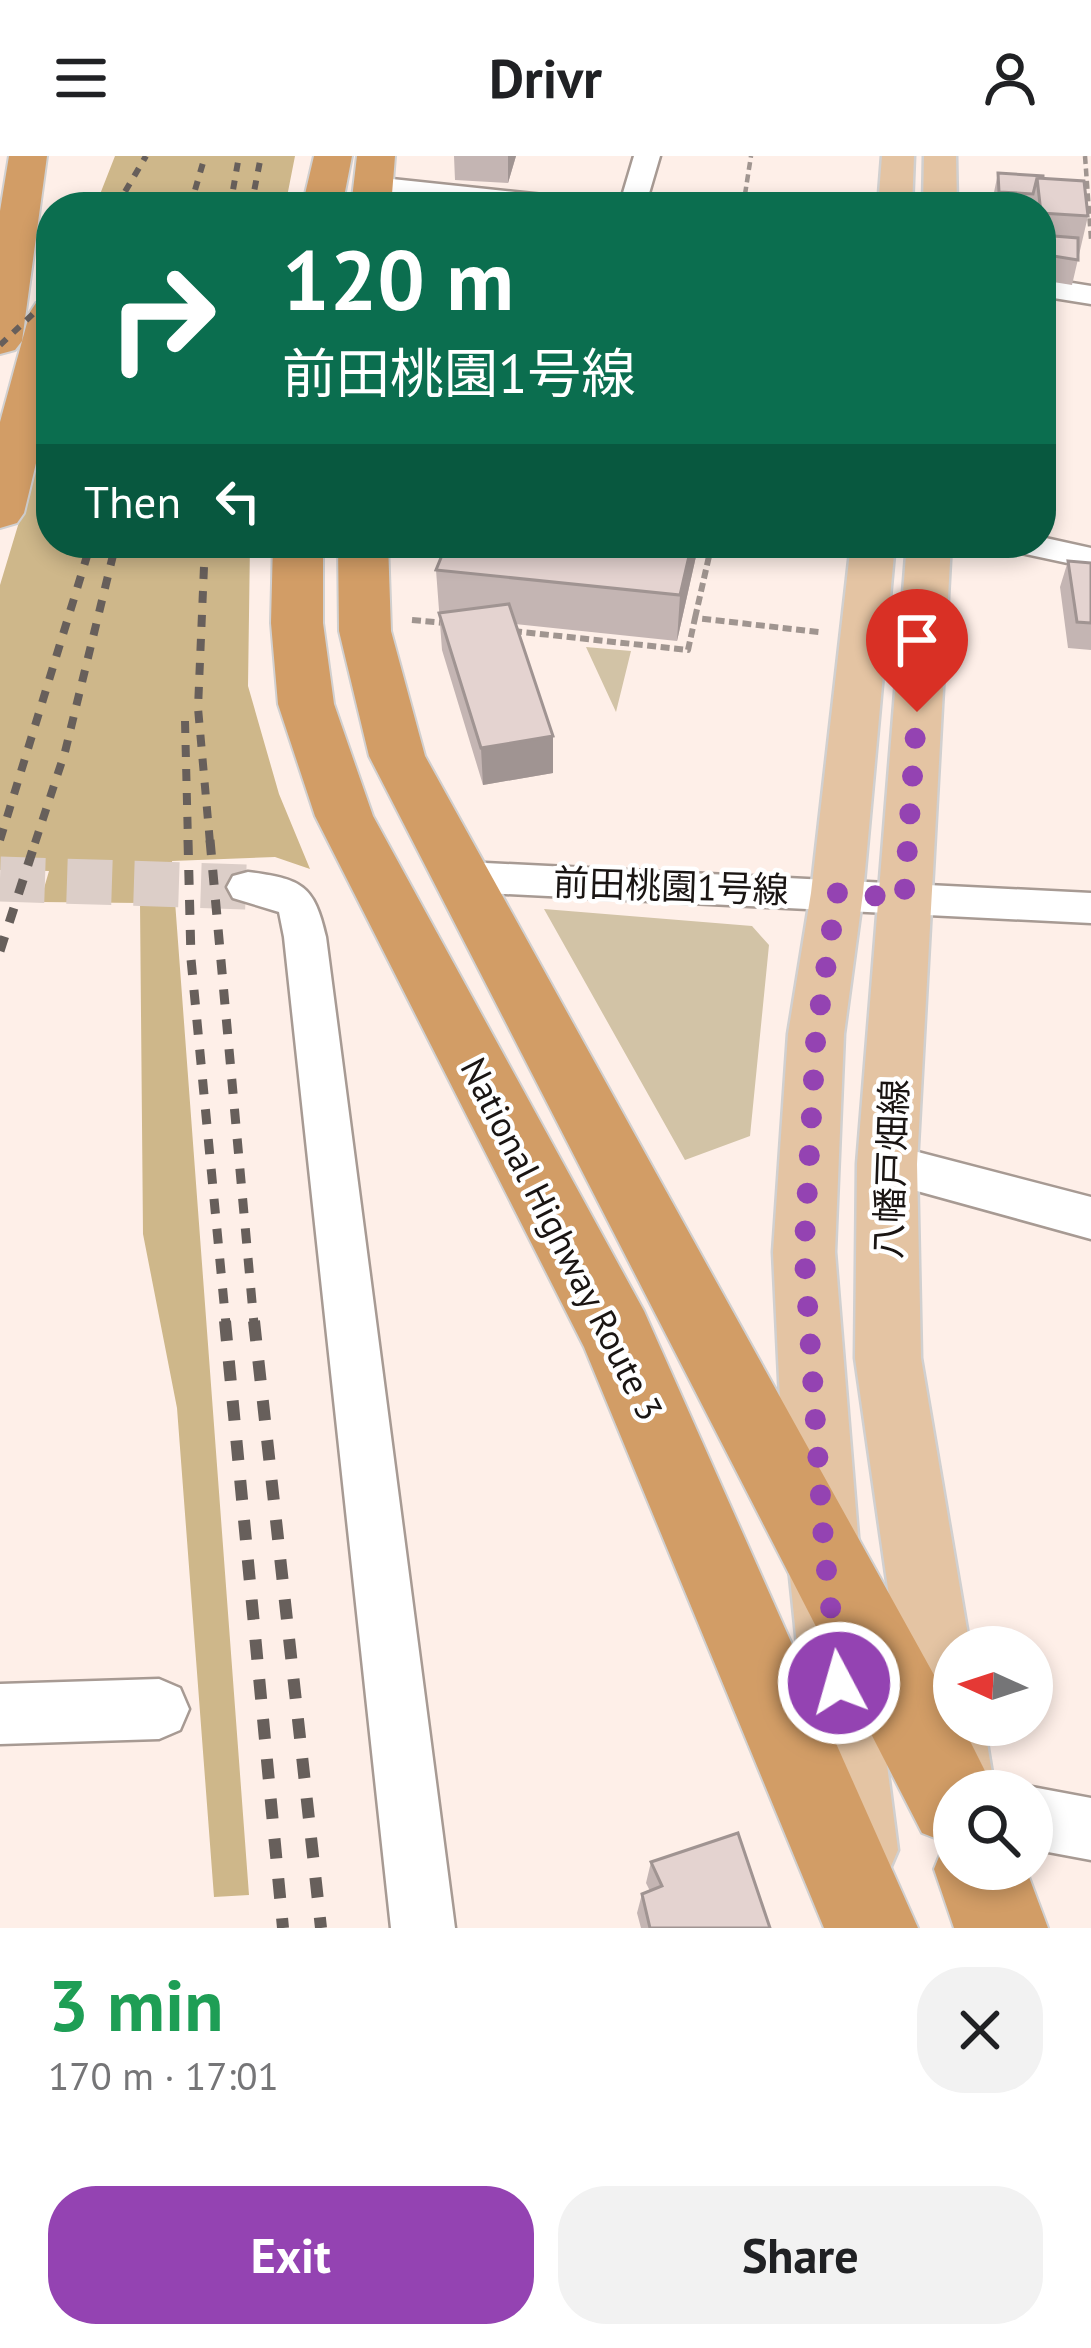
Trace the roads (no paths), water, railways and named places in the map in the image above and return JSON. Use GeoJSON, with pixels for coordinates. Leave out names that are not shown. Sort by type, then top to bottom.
{"type":"FeatureCollection","features":[{"type":"Feature","properties":{"kind":"highway"},"geometry":{"type":"LineString","coordinates":[[0,341],[28,156]]}},
{"type":"Feature","properties":{"kind":"highway"},"geometry":{"type":"LineString","coordinates":[[325,192],[333,156]]}},
{"type":"Feature","properties":{"kind":"highway"},"geometry":{"type":"LineString","coordinates":[[0,513],[36,371]]}},
{"type":"Feature","properties":{"kind":"highway","name":"National Highway Route 3"},"geometry":{"type":"LineString","coordinates":[[298,558],[297,623],[306,704],[344,816],[617,1335],[868,1918]]}},
{"type":"Feature","properties":{"kind":"highway"},"geometry":{"type":"LineString","coordinates":[[363,558],[362,614],[397,756],[466,877],[938,1770]]}},
{"type":"Feature","properties":{"kind":"highway"},"geometry":{"type":"LineString","coordinates":[[987,1890],[1001,1928]]}},
{"type":"Feature","properties":{"kind":"main road"},"geometry":{"type":"LineString","coordinates":[[896,192],[898,156]]}},
{"type":"Feature","properties":{"kind":"main road"},"geometry":{"type":"LineString","coordinates":[[940,156],[940,192]]}},
{"type":"Feature","properties":{"kind":"main road"},"geometry":{"type":"LineString","coordinates":[[868,1918],[824,1548],[804,1252],[816,1034],[837,893],[871,558]]}},
{"type":"Feature","properties":{"kind":"main road","name":"八幡戸畑線"},"geometry":{"type":"LineString","coordinates":[[928,558],[887,1164],[888,1358],[953,1770]]}},
{"type":"Feature","properties":{"kind":"street"},"geometry":{"type":"LineString","coordinates":[[636,192],[646,156]]}},
{"type":"Feature","properties":{"kind":"street"},"geometry":{"type":"LineString","coordinates":[[373,183],[462,192]]}},
{"type":"Feature","properties":{"kind":"street"},"geometry":{"type":"LineString","coordinates":[[1056,290],[1091,296]]}},
{"type":"Feature","properties":{"kind":"street"},"geometry":{"type":"LineString","coordinates":[[1056,551],[1091,558]]}},
{"type":"Feature","properties":{"kind":"street","name":"前田桃園1号線"},"geometry":{"type":"LineString","coordinates":[[466,877],[1091,908]]}},
{"type":"Feature","properties":{"kind":"street"},"geometry":{"type":"LineString","coordinates":[[248,887],[279,891],[298,904],[305,937],[423,1928]]}},
{"type":"Feature","properties":{"kind":"street"},"geometry":{"type":"LineString","coordinates":[[887,1164],[1091,1218]]}},
{"type":"Feature","properties":{"kind":"street"},"geometry":{"type":"LineString","coordinates":[[0,1714],[160,1709]]}},
{"type":"Feature","properties":{"kind":"street"},"geometry":{"type":"LineString","coordinates":[[1053,1822],[1091,1829]]}},
{"type":"Feature","properties":{"kind":"tunnel"},"geometry":{"type":"LineString","coordinates":[[0,879],[248,887]]}},
{"type":"Feature","properties":{"kind":"railway"},"geometry":{"type":"LineString","coordinates":[[125,192],[146,156]]}},
{"type":"Feature","properties":{"kind":"railway"},"geometry":{"type":"LineString","coordinates":[[194,192],[205,156]]}},
{"type":"Feature","properties":{"kind":"railway"},"geometry":{"type":"LineString","coordinates":[[233,192],[239,156]]}},
{"type":"Feature","properties":{"kind":"railway"},"geometry":{"type":"LineString","coordinates":[[254,192],[261,156]]}},
{"type":"Feature","properties":{"kind":"railway"},"geometry":{"type":"LineString","coordinates":[[0,345],[36,311]]}},
{"type":"Feature","properties":{"kind":"railway"},"geometry":{"type":"LineString","coordinates":[[0,840],[86,558]]}},
{"type":"Feature","properties":{"kind":"railway"},"geometry":{"type":"LineString","coordinates":[[35,843],[65,752],[112,558]]}},
{"type":"Feature","properties":{"kind":"railway"},"geometry":{"type":"LineString","coordinates":[[204,558],[198,708],[210,843]]}},
{"type":"Feature","properties":{"kind":"railway"},"geometry":{"type":"LineString","coordinates":[[185,721],[188,843]]}},
{"type":"Feature","properties":{"kind":"railway"},"geometry":{"type":"LineString","coordinates":[[0,951],[36,840]]}},
{"type":"Feature","properties":{"kind":"railway"},"geometry":{"type":"LineString","coordinates":[[188,840],[191,959],[226,1324]]}},
{"type":"Feature","properties":{"kind":"railway"},"geometry":{"type":"LineString","coordinates":[[210,840],[254,1324]]}},
{"type":"Feature","properties":{"kind":"railway"},"geometry":{"type":"LineString","coordinates":[[225,1321],[283,1928]]}},
{"type":"Feature","properties":{"kind":"railway"},"geometry":{"type":"LineString","coordinates":[[254,1321],[321,1928]]}}]}
